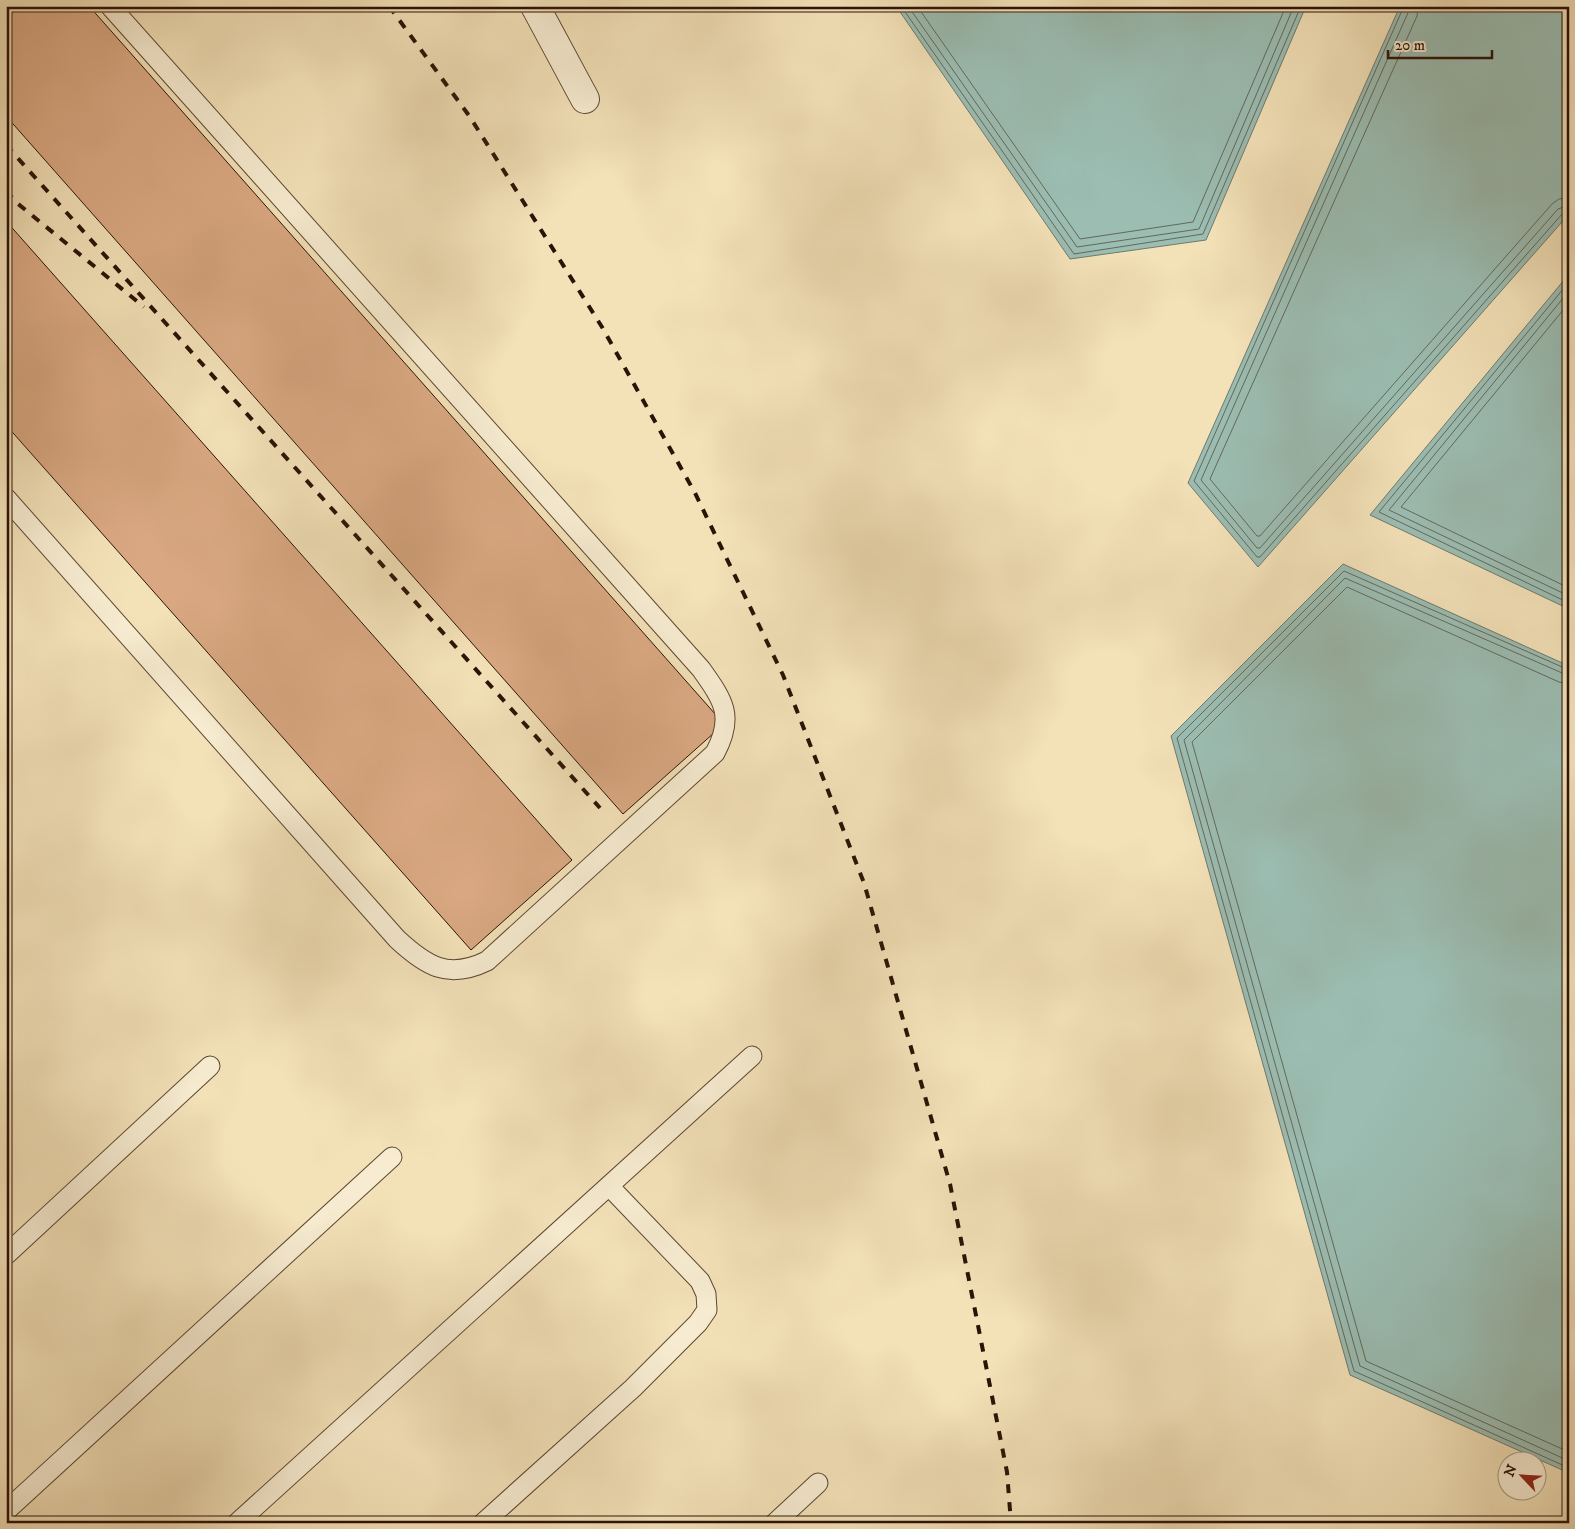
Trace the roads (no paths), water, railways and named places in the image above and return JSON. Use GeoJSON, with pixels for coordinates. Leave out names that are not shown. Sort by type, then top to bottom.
{"type":"FeatureCollection","features":[{"type":"Feature","properties":{"kind":"street"},"geometry":{"type":"LineString","coordinates":[[535,6],[585,99]]}},
{"type":"Feature","properties":{"kind":"lane"},"geometry":{"type":"LineString","coordinates":[[6,498],[397,939],[418,958],[434,966],[454,970],[470,970],[487,961],[715,753],[724,736],[726,713],[718,693],[701,669],[110,6]]}},
{"type":"Feature","properties":{"kind":"lane"},"geometry":{"type":"LineString","coordinates":[[237,1523],[752,1056]]}},
{"type":"Feature","properties":{"kind":"lane"},"geometry":{"type":"LineString","coordinates":[[6,1255],[210,1066]]}},
{"type":"Feature","properties":{"kind":"lane"},"geometry":{"type":"LineString","coordinates":[[6,1511],[392,1157]]}},
{"type":"Feature","properties":{"kind":"lane"},"geometry":{"type":"LineString","coordinates":[[483,1523],[633,1388],[698,1323],[707,1310],[706,1294],[700,1281],[609,1186]]}},
{"type":"Feature","properties":{"kind":"lane"},"geometry":{"type":"LineString","coordinates":[[776,1523],[818,1483]]}},
{"type":"Feature","properties":{"kind":"water"},"geometry":{"type":"Polygon","coordinates":[[[896,6],[1306,6],[1206,240],[1070,259],[896,6]]]}},
{"type":"Feature","properties":{"kind":"water"},"geometry":{"type":"Polygon","coordinates":[[[1400,6],[1569,6],[1569,214],[1258,567],[1188,483],[1400,6]]]}},
{"type":"Feature","properties":{"kind":"water"},"geometry":{"type":"Polygon","coordinates":[[[1569,274],[1569,609],[1370,515],[1569,274]]]}},
{"type":"Feature","properties":{"kind":"water"},"geometry":{"type":"Polygon","coordinates":[[[1343,564],[1569,666],[1569,1473],[1548,1464],[1548,1452],[1522,1452],[1350,1375],[1171,736],[1343,564]]]}},
{"type":"Feature","properties":{"kind":"railway"},"geometry":{"type":"LineString","coordinates":[[389,6],[470,117],[602,327],[695,493],[783,675],[864,883],[950,1184],[1007,1472],[1011,1523]]}},
{"type":"Feature","properties":{"kind":"railway"},"geometry":{"type":"LineString","coordinates":[[6,145],[600,808]]}},
{"type":"Feature","properties":{"kind":"railway"},"geometry":{"type":"LineString","coordinates":[[6,191],[17,203],[144,307]]}}]}
